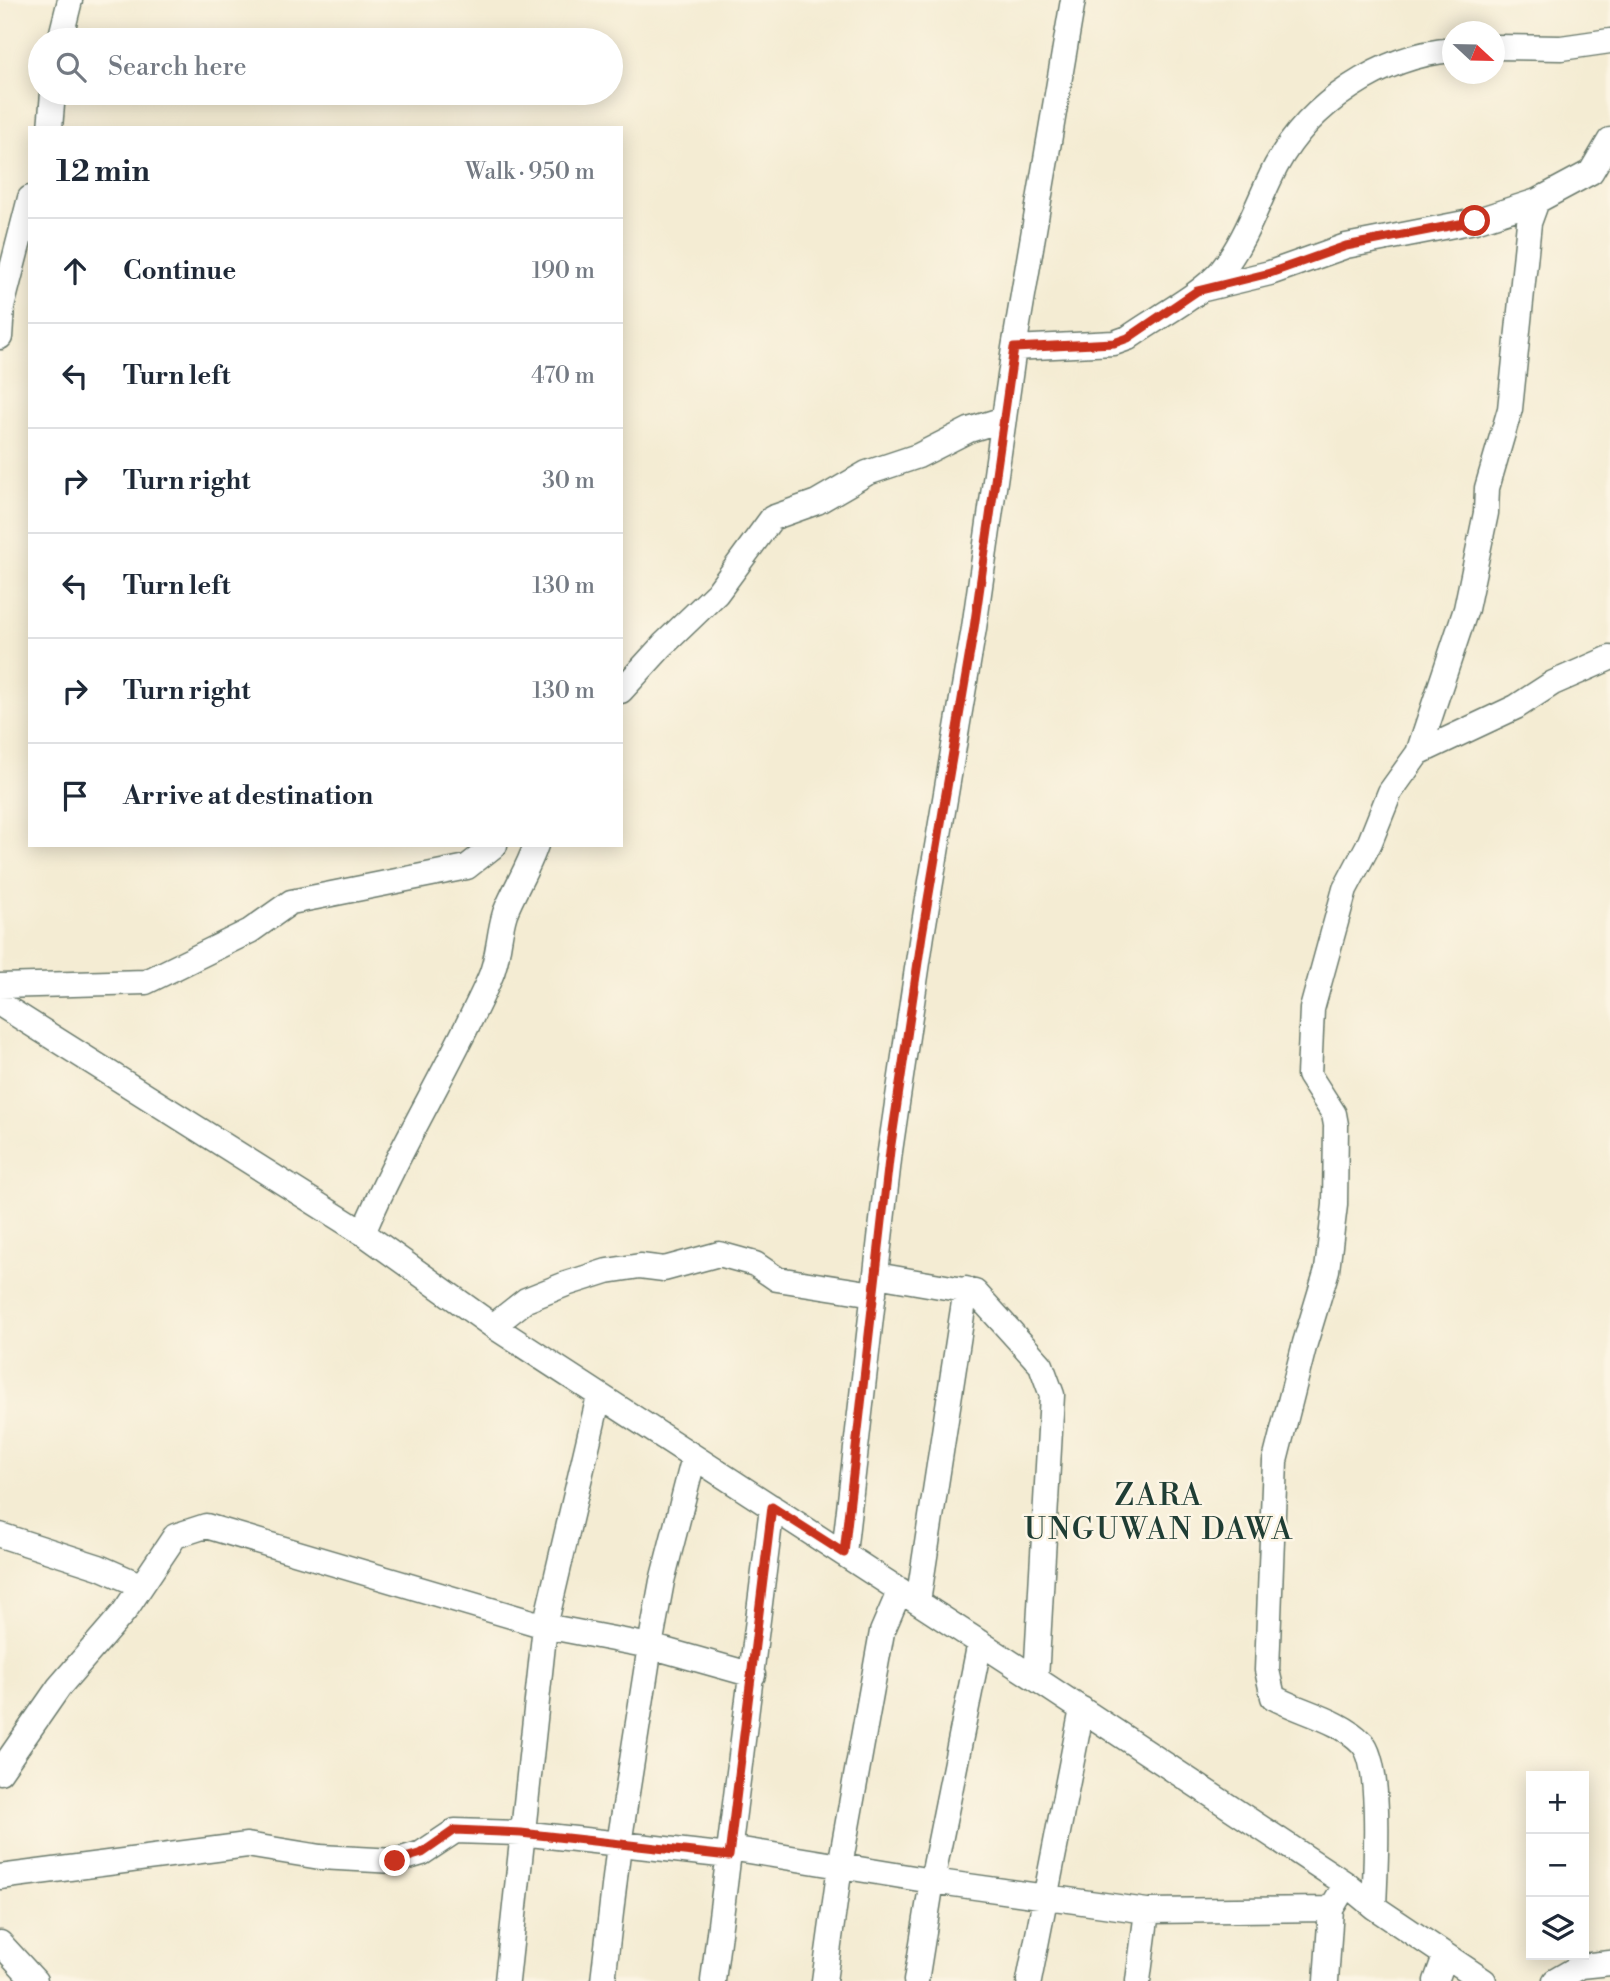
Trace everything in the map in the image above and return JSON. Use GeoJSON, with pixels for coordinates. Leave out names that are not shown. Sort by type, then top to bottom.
{"type":"FeatureCollection","features":[{"type":"Feature","properties":{"kind":"street"},"geometry":{"type":"LineString","coordinates":[[63,28],[70,0]]}},
{"type":"Feature","properties":{"kind":"street"},"geometry":{"type":"LineString","coordinates":[[844,1553],[890,1151],[920,948],[974,628],[1014,348],[1073,0]]}},
{"type":"Feature","properties":{"kind":"street"},"geometry":{"type":"LineString","coordinates":[[1505,47],[1561,48],[1610,41]]}},
{"type":"Feature","properties":{"kind":"street"},"geometry":{"type":"LineString","coordinates":[[1014,348],[1114,343],[1128,338],[1197,291],[1222,271],[1241,242],[1278,163],[1305,125],[1327,105],[1392,64],[1428,52],[1442,51]]}},
{"type":"Feature","properties":{"kind":"street"},"geometry":{"type":"LineString","coordinates":[[50,126],[52,105]]}},
{"type":"Feature","properties":{"kind":"street"},"geometry":{"type":"LineString","coordinates":[[1197,291],[1270,273],[1346,246],[1475,221],[1537,201],[1553,191],[1573,185],[1603,165],[1610,140]]}},
{"type":"Feature","properties":{"kind":"street"},"geometry":{"type":"LineString","coordinates":[[1374,1907],[1376,1837],[1373,1776],[1364,1745],[1338,1727],[1273,1696],[1267,1670],[1275,1461],[1301,1356],[1327,1270],[1335,1205],[1334,1114],[1309,1075],[1312,1009],[1345,889],[1370,842],[1390,792],[1418,753],[1466,608],[1486,513],[1487,488],[1510,409],[1529,223],[1537,201]]}},
{"type":"Feature","properties":{"kind":"street"},"geometry":{"type":"LineString","coordinates":[[0,337],[2,307],[28,206]]}},
{"type":"Feature","properties":{"kind":"street"},"geometry":{"type":"LineString","coordinates":[[623,689],[663,645],[717,593],[772,518],[817,502],[867,473],[918,456],[969,430],[1004,419]]}},
{"type":"Feature","properties":{"kind":"street"},"geometry":{"type":"LineString","coordinates":[[1418,753],[1516,707],[1553,683],[1610,658]]}},
{"type":"Feature","properties":{"kind":"street"},"geometry":{"type":"LineString","coordinates":[[0,986],[146,982],[250,931],[291,902],[467,867],[492,847]]}},
{"type":"Feature","properties":{"kind":"street"},"geometry":{"type":"LineString","coordinates":[[363,1233],[398,1153],[428,1107],[490,978],[499,951],[506,911],[535,847]]}},
{"type":"Feature","properties":{"kind":"street"},"geometry":{"type":"LineString","coordinates":[[0,1004],[363,1233],[493,1326],[1082,1709],[1346,1884],[1374,1907],[1484,1981]]}},
{"type":"Feature","properties":{"kind":"street"},"geometry":{"type":"LineString","coordinates":[[493,1326],[526,1300],[576,1281],[640,1266],[664,1269],[719,1254],[755,1264],[777,1279],[966,1289],[975,1292],[1041,1365],[1052,1395],[1036,1679]]}},
{"type":"Feature","properties":{"kind":"street"},"geometry":{"type":"LineString","coordinates":[[824,1981],[840,1866],[882,1632],[909,1596],[966,1289]]}},
{"type":"Feature","properties":{"kind":"street"},"geometry":{"type":"LineString","coordinates":[[507,1981],[545,1626],[599,1395]]}},
{"type":"Feature","properties":{"kind":"street"},"geometry":{"type":"LineString","coordinates":[[603,1981],[619,1844],[650,1646],[662,1581],[694,1457]]}},
{"type":"Feature","properties":{"kind":"street"},"geometry":{"type":"LineString","coordinates":[[713,1981],[772,1507]]}},
{"type":"Feature","properties":{"kind":"street"},"geometry":{"type":"LineString","coordinates":[[0,1772],[59,1687],[124,1612],[175,1536],[206,1525],[545,1626],[650,1646],[753,1675]]}},
{"type":"Feature","properties":{"kind":"street"},"geometry":{"type":"LineString","coordinates":[[0,1535],[99,1567],[140,1585]]}},
{"type":"Feature","properties":{"kind":"street"},"geometry":{"type":"LineString","coordinates":[[916,1981],[932,1881],[980,1642]]}},
{"type":"Feature","properties":{"kind":"street"},"geometry":{"type":"LineString","coordinates":[[1029,1981],[1082,1709]]}},
{"type":"Feature","properties":{"kind":"street"},"geometry":{"type":"LineString","coordinates":[[0,1877],[192,1850],[247,1845],[320,1857],[395,1861],[422,1853],[455,1830],[521,1833],[730,1852],[1147,1911],[1331,1909]]}},
{"type":"Feature","properties":{"kind":"street"},"geometry":{"type":"LineString","coordinates":[[1326,1981],[1331,1909],[1346,1884]]}},
{"type":"Feature","properties":{"kind":"street"},"geometry":{"type":"LineString","coordinates":[[1138,1981],[1147,1911]]}},
{"type":"Feature","properties":{"kind":"street"},"geometry":{"type":"LineString","coordinates":[[0,1943],[34,1981]]}},
{"type":"Feature","properties":{"kind":"street"},"geometry":{"type":"LineString","coordinates":[[1436,1981],[1445,1956]]}},
{"type":"Feature","properties":{"kind":"street"},"geometry":{"type":"LineString","coordinates":[[1555,1981],[1581,1966],[1610,1962]]}},
{"type":"Feature","properties":{"kind":"district","name":"ZARA UNGUWAN DAWA"},"geometry":{"type":"Point","coordinates":[1159,1513]}},
{"type":"Feature","properties":{"kind":"route"},"geometry":{"type":"LineString","coordinates":[[395,1861],[422,1853],[455,1830],[521,1833],[729,1856],[772,1507],[844,1553],[890,1151],[922,935],[974,628],[1014,348],[1080,342],[1114,343],[1128,338],[1197,291],[1270,273],[1346,246],[1391,235],[1429,231],[1475,221]]}}]}
